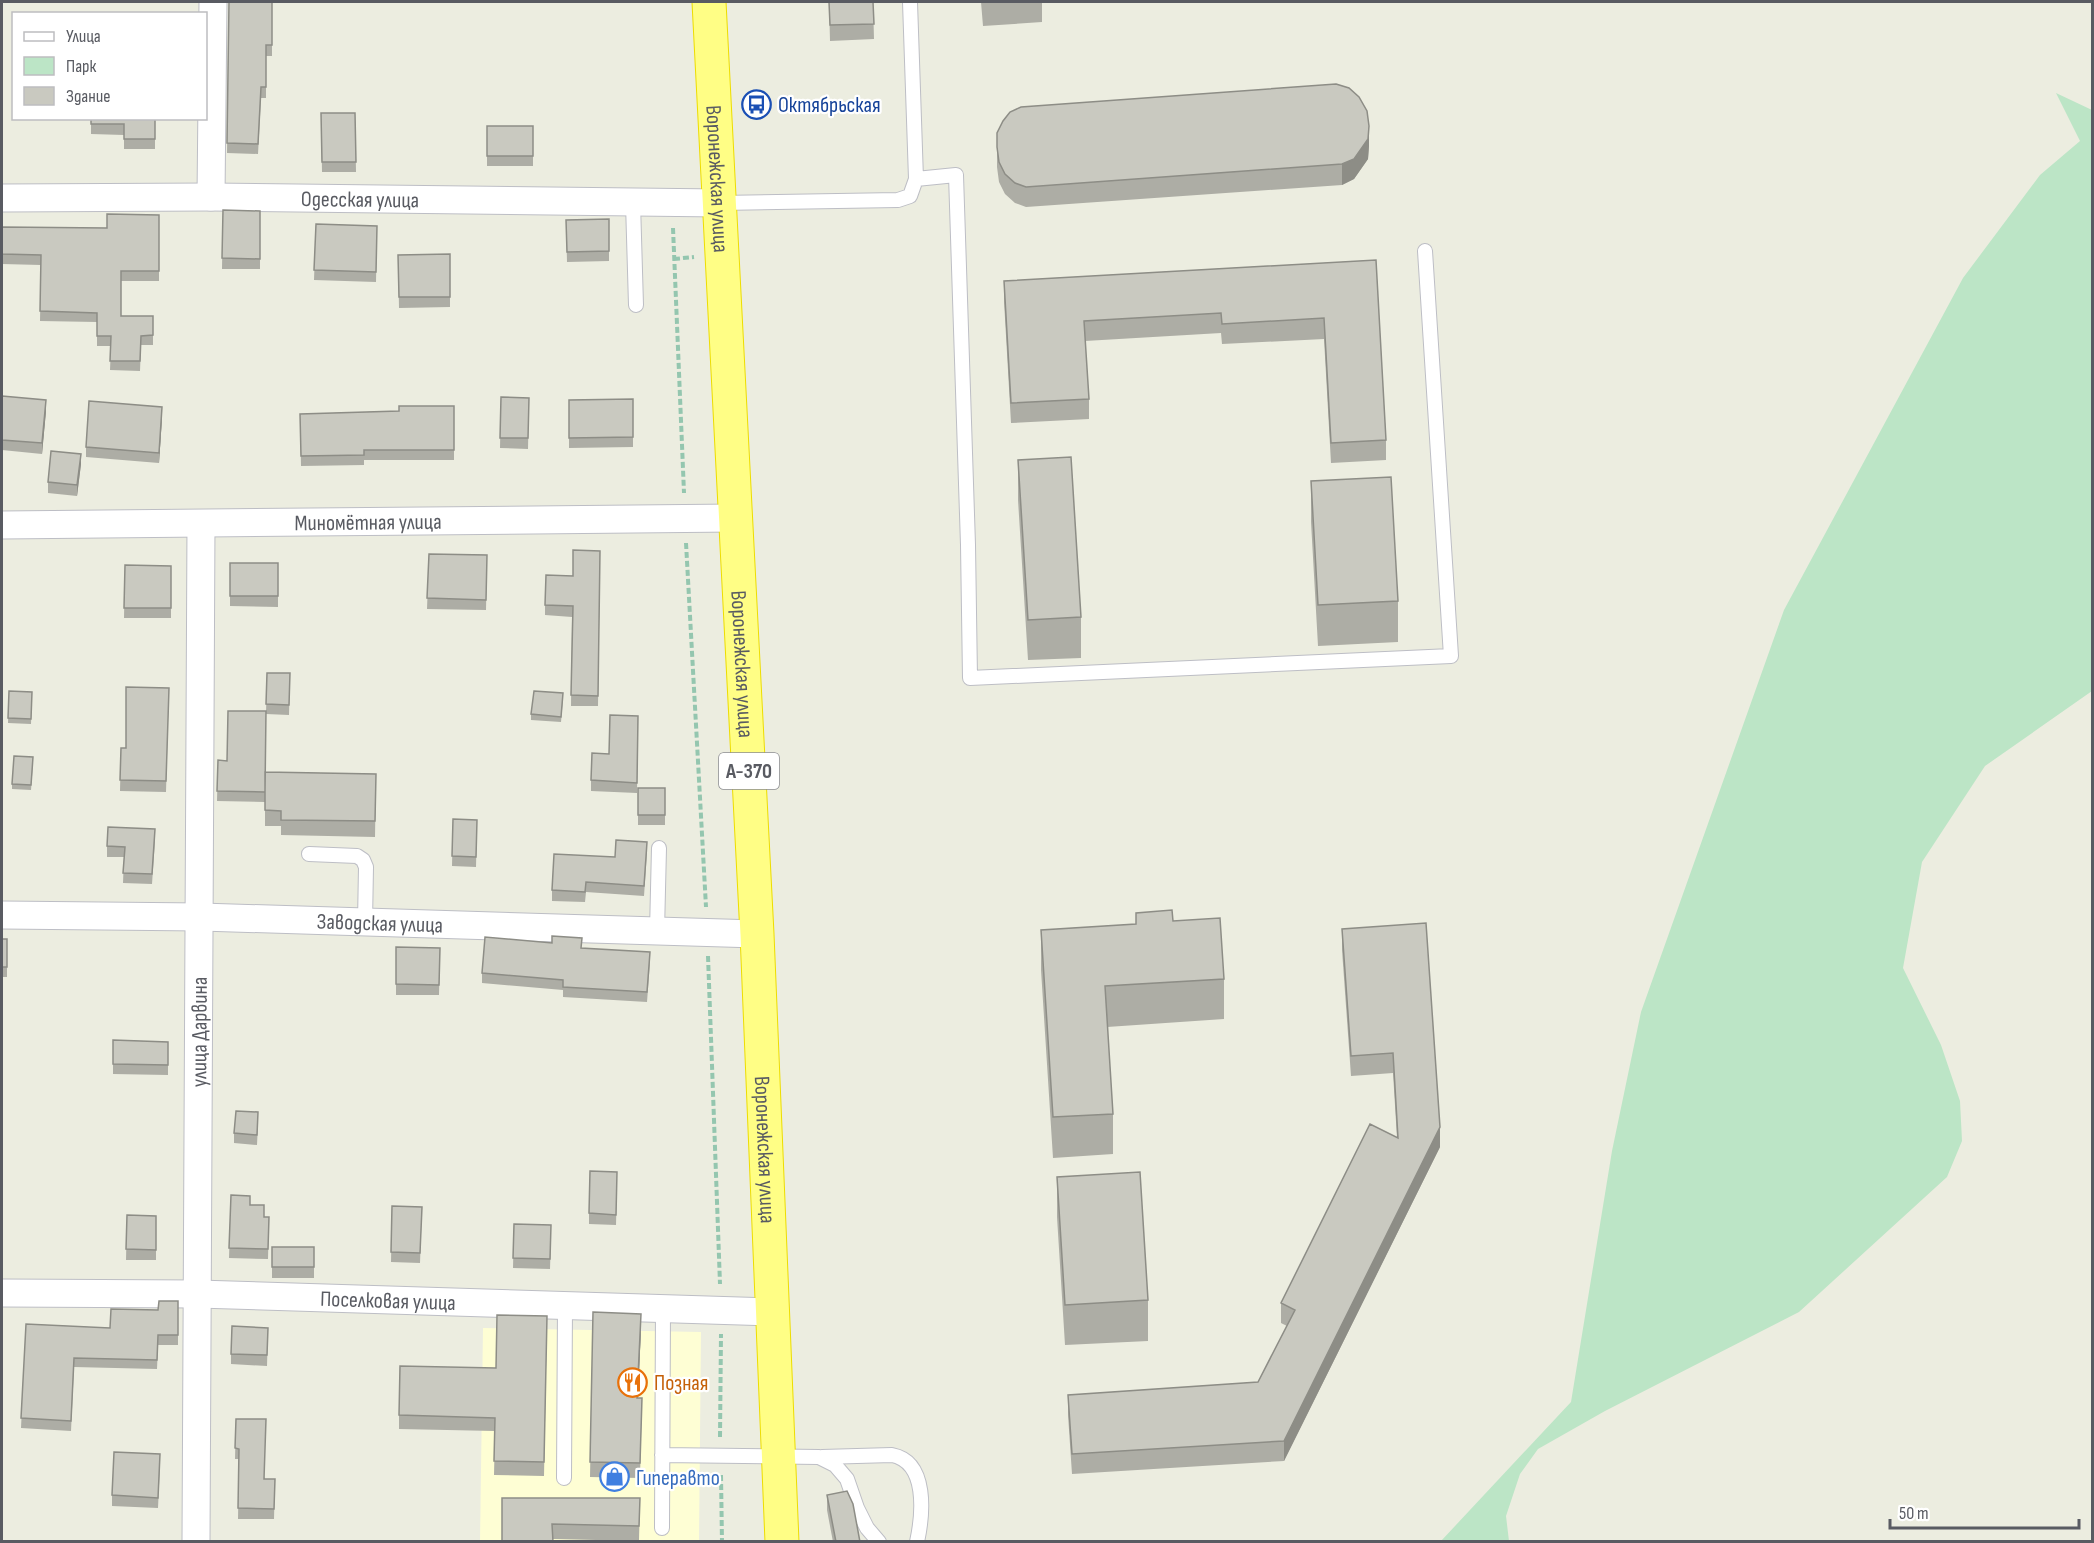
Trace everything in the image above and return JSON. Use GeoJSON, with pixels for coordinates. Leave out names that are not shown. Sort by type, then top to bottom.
{"type":"FeatureCollection","features":[{"type":"Feature","properties":{"kind":"highway","name":"Воронежская улица"},"geometry":{"type":"LineString","coordinates":[[709,2],[757,934],[782,1542]]}},
{"type":"Feature","properties":{"kind":"street"},"geometry":{"type":"LineString","coordinates":[[211,197],[213,2]]}},
{"type":"Feature","properties":{"kind":"street","name":"Одесская улица"},"geometry":{"type":"LineString","coordinates":[[2,198],[211,197],[720,203]]}},
{"type":"Feature","properties":{"kind":"street","name":"Миномётная улица"},"geometry":{"type":"LineString","coordinates":[[2,525],[735,518]]}},
{"type":"Feature","properties":{"kind":"street","name":"улица Дарвина"},"geometry":{"type":"LineString","coordinates":[[196,1542],[201,917],[201,524]]}},
{"type":"Feature","properties":{"kind":"street","name":"Заводская улица"},"geometry":{"type":"LineString","coordinates":[[2,915],[201,917],[757,934]]}},
{"type":"Feature","properties":{"kind":"street","name":"Поселковая улица"},"geometry":{"type":"LineString","coordinates":[[2,1293],[198,1294],[772,1312]]}},
{"type":"Feature","properties":{"kind":"lane"},"geometry":{"type":"LineString","coordinates":[[720,203],[898,200],[910,196],[916,179],[910,2]]}},
{"type":"Feature","properties":{"kind":"lane"},"geometry":{"type":"LineString","coordinates":[[916,179],[956,175],[970,678],[1451,656],[1425,251]]}},
{"type":"Feature","properties":{"kind":"lane"},"geometry":{"type":"LineString","coordinates":[[633,202],[636,305]]}},
{"type":"Feature","properties":{"kind":"lane"},"geometry":{"type":"LineString","coordinates":[[657,931],[659,848]]}},
{"type":"Feature","properties":{"kind":"lane"},"geometry":{"type":"LineString","coordinates":[[309,854],[357,856],[363,860],[366,867],[364,922]]}},
{"type":"Feature","properties":{"kind":"lane"},"geometry":{"type":"LineString","coordinates":[[564,1478],[565,1305]]}},
{"type":"Feature","properties":{"kind":"lane"},"geometry":{"type":"LineString","coordinates":[[662,1528],[663,1308]]}},
{"type":"Feature","properties":{"kind":"lane"},"geometry":{"type":"LineString","coordinates":[[662,1455],[778,1458],[892,1455],[903,1457],[913,1467],[922,1506],[917,1542]]}},
{"type":"Feature","properties":{"kind":"lane"},"geometry":{"type":"LineString","coordinates":[[819,1457],[836,1465],[847,1479],[867,1528],[879,1542]]}},
{"type":"Feature","properties":{"kind":"path"},"geometry":{"type":"LineString","coordinates":[[672,203],[685,519],[707,933],[721,1310],[722,1542]]}},
{"type":"Feature","properties":{"kind":"shaded area"},"geometry":{"type":"Polygon","coordinates":[[[483,1328],[701,1332],[699,1541],[480,1542],[483,1328]]]}},
{"type":"Feature","properties":{"kind":"green space"},"geometry":{"type":"Polygon","coordinates":[[[2056,93],[2092,110],[2092,691],[1985,766],[1922,862],[1903,968],[1941,1045],[1960,1101],[1962,1141],[1947,1177],[1799,1312],[1605,1411],[1538,1449],[1520,1474],[1506,1516],[1509,1541],[1441,1541],[1571,1402],[1612,1151],[1641,1012],[1784,610],[1963,278],[2040,175],[2080,141],[2056,93]]]}},
{"type":"Feature","properties":{"kind":"building"},"geometry":{"type":"Polygon","coordinates":[[[229,2],[272,2],[272,45],[266,45],[266,87],[261,87],[258,144],[227,143],[229,2]]]}},
{"type":"Feature","properties":{"kind":"building"},"geometry":{"type":"Polygon","coordinates":[[[829,2],[873,2],[874,24],[830,25],[829,2]]]}},
{"type":"Feature","properties":{"kind":"building"},"geometry":{"type":"Polygon","coordinates":[[[1336,84],[1349,88],[1359,97],[1367,111],[1369,126],[1368,139],[1354,159],[1342,164],[1026,187],[1015,183],[1005,174],[999,162],[997,133],[1010,112],[1021,107],[1336,84]]]}},
{"type":"Feature","properties":{"kind":"building"},"geometry":{"type":"Polygon","coordinates":[[[321,113],[355,113],[356,162],[322,162],[321,113]]]}},
{"type":"Feature","properties":{"kind":"building"},"geometry":{"type":"Polygon","coordinates":[[[91,120],[155,120],[155,139],[124,139],[124,124],[91,124],[91,120]]]}},
{"type":"Feature","properties":{"kind":"building"},"geometry":{"type":"Polygon","coordinates":[[[487,126],[533,126],[533,156],[487,156],[487,126]]]}},
{"type":"Feature","properties":{"kind":"building"},"geometry":{"type":"Polygon","coordinates":[[[223,210],[260,211],[260,259],[222,258],[223,210]]]}},
{"type":"Feature","properties":{"kind":"building"},"geometry":{"type":"Polygon","coordinates":[[[107,214],[159,215],[159,271],[121,271],[121,316],[153,316],[153,335],[141,336],[140,361],[110,361],[111,336],[97,336],[97,313],[40,311],[41,255],[2,254],[2,227],[107,228],[107,214]]]}},
{"type":"Feature","properties":{"kind":"building"},"geometry":{"type":"Polygon","coordinates":[[[609,219],[609,251],[567,252],[566,220],[609,219]]]}},
{"type":"Feature","properties":{"kind":"building"},"geometry":{"type":"Polygon","coordinates":[[[316,224],[377,226],[376,272],[314,270],[316,224]]]}},
{"type":"Feature","properties":{"kind":"building"},"geometry":{"type":"Polygon","coordinates":[[[450,254],[450,297],[399,297],[398,255],[450,254]]]}},
{"type":"Feature","properties":{"kind":"building"},"geometry":{"type":"Polygon","coordinates":[[[1376,260],[1386,440],[1331,443],[1324,318],[1222,324],[1221,313],[1084,321],[1089,399],[1011,403],[1004,281],[1376,260]]]}},
{"type":"Feature","properties":{"kind":"building"},"geometry":{"type":"Polygon","coordinates":[[[2,396],[46,400],[42,443],[2,440],[2,396]]]}},
{"type":"Feature","properties":{"kind":"building"},"geometry":{"type":"Polygon","coordinates":[[[501,397],[529,398],[528,438],[500,438],[501,397]]]}},
{"type":"Feature","properties":{"kind":"building"},"geometry":{"type":"Polygon","coordinates":[[[633,399],[633,437],[569,438],[569,400],[633,399]]]}},
{"type":"Feature","properties":{"kind":"building"},"geometry":{"type":"Polygon","coordinates":[[[89,401],[162,407],[159,453],[86,447],[89,401]]]}},
{"type":"Feature","properties":{"kind":"building"},"geometry":{"type":"Polygon","coordinates":[[[399,406],[454,406],[454,450],[364,450],[364,455],[301,456],[300,414],[399,411],[399,406]]]}},
{"type":"Feature","properties":{"kind":"building"},"geometry":{"type":"Polygon","coordinates":[[[51,451],[81,454],[77,485],[48,482],[51,451]]]}},
{"type":"Feature","properties":{"kind":"building"},"geometry":{"type":"Polygon","coordinates":[[[1071,457],[1081,617],[1028,620],[1018,460],[1071,457]]]}},
{"type":"Feature","properties":{"kind":"building"},"geometry":{"type":"Polygon","coordinates":[[[1391,477],[1398,601],[1318,605],[1311,481],[1391,477]]]}},
{"type":"Feature","properties":{"kind":"building"},"geometry":{"type":"Polygon","coordinates":[[[573,550],[600,551],[598,696],[571,695],[573,606],[545,605],[546,575],[573,576],[573,550]]]}},
{"type":"Feature","properties":{"kind":"building"},"geometry":{"type":"Polygon","coordinates":[[[429,554],[487,555],[486,600],[427,598],[429,554]]]}},
{"type":"Feature","properties":{"kind":"building"},"geometry":{"type":"Polygon","coordinates":[[[230,563],[278,563],[278,596],[230,596],[230,563]]]}},
{"type":"Feature","properties":{"kind":"building"},"geometry":{"type":"Polygon","coordinates":[[[125,565],[171,566],[171,608],[124,608],[125,565]]]}},
{"type":"Feature","properties":{"kind":"building"},"geometry":{"type":"Polygon","coordinates":[[[267,673],[290,673],[289,705],[266,704],[267,673]]]}},
{"type":"Feature","properties":{"kind":"building"},"geometry":{"type":"Polygon","coordinates":[[[126,687],[169,688],[166,781],[120,780],[121,748],[126,748],[126,687]]]}},
{"type":"Feature","properties":{"kind":"building"},"geometry":{"type":"Polygon","coordinates":[[[9,691],[32,692],[31,719],[8,718],[9,691]]]}},
{"type":"Feature","properties":{"kind":"building"},"geometry":{"type":"Polygon","coordinates":[[[534,691],[563,693],[561,717],[531,714],[534,691]]]}},
{"type":"Feature","properties":{"kind":"building"},"geometry":{"type":"Polygon","coordinates":[[[228,711],[266,711],[265,792],[217,791],[218,760],[227,761],[228,711]]]}},
{"type":"Feature","properties":{"kind":"building"},"geometry":{"type":"Polygon","coordinates":[[[610,715],[638,716],[637,783],[591,780],[592,753],[609,754],[610,715]]]}},
{"type":"Feature","properties":{"kind":"building"},"geometry":{"type":"Polygon","coordinates":[[[14,756],[33,757],[31,785],[12,784],[14,756]]]}},
{"type":"Feature","properties":{"kind":"building"},"geometry":{"type":"Polygon","coordinates":[[[265,772],[376,774],[375,821],[281,820],[281,811],[265,810],[265,772]]]}},
{"type":"Feature","properties":{"kind":"building"},"geometry":{"type":"Polygon","coordinates":[[[638,788],[665,788],[665,815],[638,815],[638,788]]]}},
{"type":"Feature","properties":{"kind":"building"},"geometry":{"type":"Polygon","coordinates":[[[453,819],[477,820],[476,857],[452,856],[453,819]]]}},
{"type":"Feature","properties":{"kind":"building"},"geometry":{"type":"Polygon","coordinates":[[[108,827],[155,829],[152,874],[123,873],[125,847],[107,846],[108,827]]]}},
{"type":"Feature","properties":{"kind":"building"},"geometry":{"type":"Polygon","coordinates":[[[616,840],[647,842],[644,886],[586,882],[585,892],[552,890],[554,854],[615,857],[616,840]]]}},
{"type":"Feature","properties":{"kind":"building"},"geometry":{"type":"Polygon","coordinates":[[[1172,910],[1173,921],[1220,918],[1224,979],[1105,986],[1113,1114],[1053,1117],[1041,930],[1136,924],[1136,913],[1172,910]]]}},
{"type":"Feature","properties":{"kind":"building"},"geometry":{"type":"Polygon","coordinates":[[[1426,923],[1440,1127],[1284,1441],[1072,1454],[1068,1395],[1258,1382],[1295,1310],[1281,1303],[1370,1124],[1398,1138],[1393,1053],[1351,1056],[1342,929],[1426,923]]]}},
{"type":"Feature","properties":{"kind":"building"},"geometry":{"type":"Polygon","coordinates":[[[552,936],[582,938],[581,948],[650,952],[647,992],[563,987],[563,980],[482,973],[485,937],[552,943],[552,936]]]}},
{"type":"Feature","properties":{"kind":"building"},"geometry":{"type":"Polygon","coordinates":[[[2,939],[7,939],[7,967],[2,967],[2,939]]]}},
{"type":"Feature","properties":{"kind":"building"},"geometry":{"type":"Polygon","coordinates":[[[396,947],[440,948],[439,985],[396,984],[396,947]]]}},
{"type":"Feature","properties":{"kind":"building"},"geometry":{"type":"Polygon","coordinates":[[[113,1040],[168,1042],[168,1065],[113,1064],[113,1040]]]}},
{"type":"Feature","properties":{"kind":"building"},"geometry":{"type":"Polygon","coordinates":[[[236,1111],[258,1112],[257,1135],[234,1133],[236,1111]]]}},
{"type":"Feature","properties":{"kind":"building"},"geometry":{"type":"Polygon","coordinates":[[[590,1171],[617,1172],[616,1215],[589,1213],[590,1171]]]}},
{"type":"Feature","properties":{"kind":"building"},"geometry":{"type":"Polygon","coordinates":[[[1140,1172],[1148,1300],[1065,1305],[1057,1177],[1140,1172]]]}},
{"type":"Feature","properties":{"kind":"building"},"geometry":{"type":"Polygon","coordinates":[[[231,1195],[250,1196],[250,1205],[264,1205],[264,1217],[269,1217],[268,1249],[229,1248],[231,1195]]]}},
{"type":"Feature","properties":{"kind":"building"},"geometry":{"type":"Polygon","coordinates":[[[392,1206],[422,1207],[420,1253],[391,1252],[392,1206]]]}},
{"type":"Feature","properties":{"kind":"building"},"geometry":{"type":"Polygon","coordinates":[[[127,1215],[156,1216],[156,1250],[126,1249],[127,1215]]]}},
{"type":"Feature","properties":{"kind":"building"},"geometry":{"type":"Polygon","coordinates":[[[514,1224],[551,1225],[550,1259],[513,1258],[514,1224]]]}},
{"type":"Feature","properties":{"kind":"building"},"geometry":{"type":"Polygon","coordinates":[[[272,1247],[314,1247],[314,1267],[272,1267],[272,1247]]]}},
{"type":"Feature","properties":{"kind":"building"},"geometry":{"type":"Polygon","coordinates":[[[159,1301],[178,1301],[178,1335],[158,1335],[157,1360],[74,1358],[71,1421],[21,1418],[26,1324],[110,1328],[111,1309],[158,1310],[159,1301]]]}},
{"type":"Feature","properties":{"kind":"building"},"geometry":{"type":"Polygon","coordinates":[[[593,1312],[641,1314],[637,1398],[642,1398],[640,1463],[590,1462],[593,1312]]]}},
{"type":"Feature","properties":{"kind":"building"},"geometry":{"type":"Polygon","coordinates":[[[497,1315],[547,1316],[544,1462],[494,1461],[495,1418],[399,1415],[400,1366],[496,1368],[497,1315]]]}},
{"type":"Feature","properties":{"kind":"building"},"geometry":{"type":"Polygon","coordinates":[[[232,1326],[268,1328],[267,1355],[231,1354],[232,1326]]]}},
{"type":"Feature","properties":{"kind":"building"},"geometry":{"type":"Polygon","coordinates":[[[236,1419],[266,1419],[264,1479],[275,1479],[274,1509],[238,1508],[239,1449],[235,1448],[236,1419]]]}},
{"type":"Feature","properties":{"kind":"building"},"geometry":{"type":"Polygon","coordinates":[[[114,1452],[160,1454],[158,1498],[112,1495],[114,1452]]]}},
{"type":"Feature","properties":{"kind":"building"},"geometry":{"type":"Polygon","coordinates":[[[847,1491],[853,1504],[860,1542],[836,1542],[827,1495],[847,1491]]]}},
{"type":"Feature","properties":{"kind":"building"},"geometry":{"type":"Polygon","coordinates":[[[502,1498],[640,1498],[639,1526],[552,1524],[553,1542],[502,1542],[502,1498]]]}},
{"type":"Feature","properties":{"kind":"place","name":"Октябрьская"},"geometry":{"type":"Point","coordinates":[757,104]}},
{"type":"Feature","properties":{"kind":"place","name":"Позная"},"geometry":{"type":"Point","coordinates":[633,1382]}},
{"type":"Feature","properties":{"kind":"place","name":"Гиперавто"},"geometry":{"type":"Point","coordinates":[615,1477]}}]}
